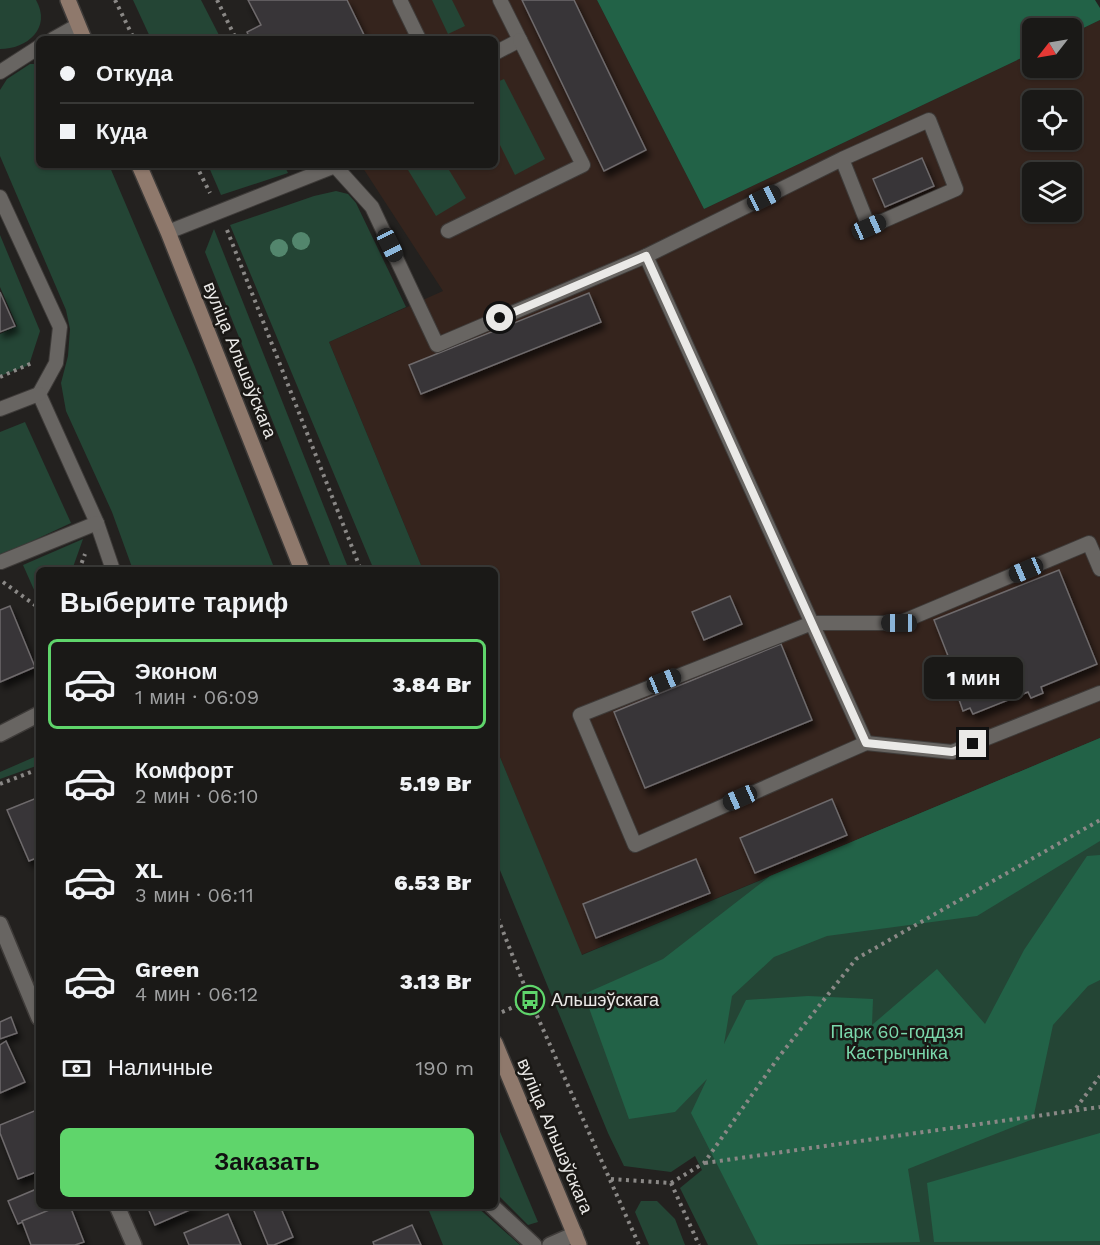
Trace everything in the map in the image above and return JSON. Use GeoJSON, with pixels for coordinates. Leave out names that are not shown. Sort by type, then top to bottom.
{"type":"FeatureCollection","features":[{"type":"Feature","properties":{"kind":"main road"},"geometry":{"type":"LineString","coordinates":[[68,0],[81,32]]}},
{"type":"Feature","properties":{"kind":"main road","name":"вуліца Альшэўскага"},"geometry":{"type":"LineString","coordinates":[[140,168],[168,232],[301,567]]}},
{"type":"Feature","properties":{"kind":"main road","name":"вуліца Альшэўскага"},"geometry":{"type":"LineString","coordinates":[[498,1050],[577,1240]]}},
{"type":"Feature","properties":{"kind":"street"},"geometry":{"type":"LineString","coordinates":[[0,734],[36,716]]}},
{"type":"Feature","properties":{"kind":"street"},"geometry":{"type":"LineString","coordinates":[[0,924],[36,1011]]}},
{"type":"Feature","properties":{"kind":"street"},"geometry":{"type":"LineString","coordinates":[[118,1209],[134,1245]]}},
{"type":"Feature","properties":{"kind":"street"},"geometry":{"type":"LineString","coordinates":[[495,1209],[534,1245]]}},
{"type":"Feature","properties":{"kind":"street"},"geometry":{"type":"LineString","coordinates":[[550,1245],[577,1240]]}},
{"type":"Feature","properties":{"kind":"lane"},"geometry":{"type":"LineString","coordinates":[[400,0],[418,36]]}},
{"type":"Feature","properties":{"kind":"lane"},"geometry":{"type":"LineString","coordinates":[[448,231],[583,165],[500,0]]}},
{"type":"Feature","properties":{"kind":"lane"},"geometry":{"type":"LineString","coordinates":[[65,36],[81,32]]}},
{"type":"Feature","properties":{"kind":"lane"},"geometry":{"type":"LineString","coordinates":[[498,51],[520,40]]}},
{"type":"Feature","properties":{"kind":"lane"},"geometry":{"type":"LineString","coordinates":[[0,72],[36,49]]}},
{"type":"Feature","properties":{"kind":"lane"},"geometry":{"type":"LineString","coordinates":[[337,168],[372,207],[437,345],[646,256],[842,159],[929,120],[956,189],[869,227],[842,159]]}},
{"type":"Feature","properties":{"kind":"lane"},"geometry":{"type":"LineString","coordinates":[[168,232],[330,168]]}},
{"type":"Feature","properties":{"kind":"lane"},"geometry":{"type":"LineString","coordinates":[[0,197],[60,327],[56,363],[39,394],[0,409]]}},
{"type":"Feature","properties":{"kind":"lane"},"geometry":{"type":"LineString","coordinates":[[646,256],[866,743]]}},
{"type":"Feature","properties":{"kind":"lane"},"geometry":{"type":"LineString","coordinates":[[39,394],[98,523],[112,567]]}},
{"type":"Feature","properties":{"kind":"lane"},"geometry":{"type":"LineString","coordinates":[[1,562],[98,523]]}},
{"type":"Feature","properties":{"kind":"lane"},"geometry":{"type":"LineString","coordinates":[[1100,569],[1089,543],[899,623],[812,623],[580,715],[635,845],[866,743],[952,752],[1100,693]]}},
{"type":"Feature","properties":{"kind":"path"},"geometry":{"type":"LineString","coordinates":[[115,0],[133,36]]}},
{"type":"Feature","properties":{"kind":"path"},"geometry":{"type":"LineString","coordinates":[[217,0],[235,36]]}},
{"type":"Feature","properties":{"kind":"path"},"geometry":{"type":"LineString","coordinates":[[198,168],[219,211],[360,567]]}},
{"type":"Feature","properties":{"kind":"path"},"geometry":{"type":"LineString","coordinates":[[0,580],[36,606]]}},
{"type":"Feature","properties":{"kind":"path"},"geometry":{"type":"LineString","coordinates":[[0,784],[36,770]]}},
{"type":"Feature","properties":{"kind":"path"},"geometry":{"type":"LineString","coordinates":[[704,1163],[778,1058],[856,959],[1100,820]]}},
{"type":"Feature","properties":{"kind":"path"},"geometry":{"type":"LineString","coordinates":[[498,919],[530,1000],[639,1245]]}},
{"type":"Feature","properties":{"kind":"path"},"geometry":{"type":"LineString","coordinates":[[498,1014],[530,1000]]}},
{"type":"Feature","properties":{"kind":"path"},"geometry":{"type":"LineString","coordinates":[[1076,1109],[1100,1076]]}},
{"type":"Feature","properties":{"kind":"path"},"geometry":{"type":"LineString","coordinates":[[611,1179],[671,1183],[704,1163],[1100,1107]]}},
{"type":"Feature","properties":{"kind":"path"},"geometry":{"type":"LineString","coordinates":[[671,1183],[699,1245]]}},
{"type":"Feature","properties":{"kind":"shaded area"},"geometry":{"type":"Polygon","coordinates":[[[248,0],[597,0],[704,209],[1022,58],[1022,78],[1082,78],[1082,29],[1100,20],[1100,738],[581,955],[498,752],[498,567],[422,567],[329,342],[443,291],[363,168],[498,168],[498,36],[249,36],[247,32],[260,25],[248,0]]]}},
{"type":"Feature","properties":{"kind":"green space"},"geometry":{"type":"Polygon","coordinates":[[[0,0],[36,0],[41,19],[39,28],[27,41],[10,48],[0,49],[0,0]]]}},
{"type":"Feature","properties":{"kind":"green space"},"geometry":{"type":"Polygon","coordinates":[[[133,0],[201,0],[219,36],[150,36],[133,0]]]}},
{"type":"Feature","properties":{"kind":"green space"},"geometry":{"type":"Polygon","coordinates":[[[432,0],[452,0],[465,26],[448,34],[432,0]]]}},
{"type":"Feature","properties":{"kind":"green space"},"geometry":{"type":"Polygon","coordinates":[[[597,0],[1095,0],[1100,8],[1100,20],[1082,29],[1082,18],[1022,18],[1022,58],[704,209],[597,0]]]}},
{"type":"Feature","properties":{"kind":"green space"},"geometry":{"type":"Polygon","coordinates":[[[30,64],[36,64],[36,168],[110,168],[195,367],[274,567],[132,567],[112,512],[66,411],[61,383],[68,356],[70,329],[66,310],[0,156],[0,90],[7,79],[30,64]]]}},
{"type":"Feature","properties":{"kind":"green space"},"geometry":{"type":"Polygon","coordinates":[[[504,79],[545,159],[515,175],[498,141],[498,82],[504,79]]]}},
{"type":"Feature","properties":{"kind":"green space"},"geometry":{"type":"Polygon","coordinates":[[[209,168],[286,168],[288,173],[221,195],[209,168]]]}},
{"type":"Feature","properties":{"kind":"green space"},"geometry":{"type":"Polygon","coordinates":[[[407,168],[448,168],[466,198],[436,216],[407,168]]]}},
{"type":"Feature","properties":{"kind":"green space"},"geometry":{"type":"Polygon","coordinates":[[[336,191],[348,194],[356,203],[406,307],[329,342],[422,567],[373,567],[230,225],[314,196],[336,191]]]}},
{"type":"Feature","properties":{"kind":"green space"},"geometry":{"type":"Polygon","coordinates":[[[214,229],[348,567],[331,567],[205,252],[214,229]]]}},
{"type":"Feature","properties":{"kind":"green space"},"geometry":{"type":"Polygon","coordinates":[[[0,235],[40,331],[29,365],[0,376],[0,334],[17,326],[0,287],[0,235]]]}},
{"type":"Feature","properties":{"kind":"green space"},"geometry":{"type":"Polygon","coordinates":[[[25,422],[71,523],[0,556],[0,432],[25,422]]]}},
{"type":"Feature","properties":{"kind":"green space"},"geometry":{"type":"Polygon","coordinates":[[[83,539],[73,567],[36,567],[36,594],[23,565],[83,539]]]}},
{"type":"Feature","properties":{"kind":"green space","name":"Парк 60-годдзя Кастрычніка"},"geometry":{"type":"Polygon","coordinates":[[[1100,738],[1100,1245],[708,1245],[680,1188],[702,1170],[695,1156],[671,1172],[624,1166],[608,1133],[498,865],[498,752],[582,955],[1100,738]]]}},
{"type":"Feature","properties":{"kind":"green space","name":"Парк 60-годдзя Кастрычніка"},"geometry":{"type":"Polygon","coordinates":[[[1100,738],[1100,841],[977,916],[827,936],[774,957],[732,996],[724,1044],[746,1000],[808,996],[873,999],[872,1025],[937,969],[985,1024],[1024,950],[1087,856],[1100,855],[1100,980],[1088,986],[1053,1025],[1033,1119],[908,1169],[920,1242],[758,1245],[691,1113],[707,1079],[675,1112],[629,1119],[584,994],[663,959],[770,876],[1100,738]]]}},
{"type":"Feature","properties":{"kind":"green space"},"geometry":{"type":"Polygon","coordinates":[[[36,756],[36,766],[0,779],[0,772],[36,756]]]}},
{"type":"Feature","properties":{"kind":"green space"},"geometry":{"type":"Polygon","coordinates":[[[498,1127],[538,1222],[528,1225],[498,1195],[498,1127]]]}},
{"type":"Feature","properties":{"kind":"green space"},"geometry":{"type":"Polygon","coordinates":[[[1100,1133],[1100,1241],[934,1242],[927,1183],[1100,1133]]]}},
{"type":"Feature","properties":{"kind":"green space"},"geometry":{"type":"Polygon","coordinates":[[[641,1201],[657,1201],[675,1219],[685,1245],[649,1245],[635,1212],[641,1201]]]}},
{"type":"Feature","properties":{"kind":"green space"},"geometry":{"type":"Polygon","coordinates":[[[428,1209],[479,1209],[520,1245],[443,1245],[428,1209]]]}},
{"type":"Feature","properties":{"kind":"building"},"geometry":{"type":"Polygon","coordinates":[[[248,0],[347,0],[365,36],[249,36],[247,32],[261,25],[248,0]]]}},
{"type":"Feature","properties":{"kind":"building"},"geometry":{"type":"Polygon","coordinates":[[[522,0],[574,0],[646,150],[604,171],[522,0]]]}},
{"type":"Feature","properties":{"kind":"building"},"geometry":{"type":"Polygon","coordinates":[[[922,158],[934,186],[885,207],[873,179],[922,158]]]}},
{"type":"Feature","properties":{"kind":"building"},"geometry":{"type":"Polygon","coordinates":[[[0,292],[15,326],[0,332],[0,292]]]}},
{"type":"Feature","properties":{"kind":"building"},"geometry":{"type":"Polygon","coordinates":[[[589,293],[601,322],[421,394],[409,365],[589,293]]]}},
{"type":"Feature","properties":{"kind":"building"},"geometry":{"type":"Polygon","coordinates":[[[1059,570],[1097,664],[1041,687],[1043,693],[1031,698],[1028,692],[973,714],[970,708],[963,711],[956,691],[961,689],[934,620],[1059,570]]]}},
{"type":"Feature","properties":{"kind":"building"},"geometry":{"type":"Polygon","coordinates":[[[730,596],[742,624],[704,640],[692,612],[730,596]]]}},
{"type":"Feature","properties":{"kind":"building"},"geometry":{"type":"Polygon","coordinates":[[[10,606],[35,667],[0,682],[0,610],[10,606]]]}},
{"type":"Feature","properties":{"kind":"building"},"geometry":{"type":"Polygon","coordinates":[[[781,644],[812,720],[645,788],[614,712],[781,644]]]}},
{"type":"Feature","properties":{"kind":"building"},"geometry":{"type":"Polygon","coordinates":[[[36,798],[36,858],[29,861],[7,810],[36,798]]]}},
{"type":"Feature","properties":{"kind":"building"},"geometry":{"type":"Polygon","coordinates":[[[832,799],[847,835],[755,873],[740,838],[832,799]]]}},
{"type":"Feature","properties":{"kind":"building"},"geometry":{"type":"Polygon","coordinates":[[[696,859],[710,893],[596,938],[583,904],[696,859]]]}},
{"type":"Feature","properties":{"kind":"building"},"geometry":{"type":"Polygon","coordinates":[[[11,1017],[17,1033],[0,1039],[0,1022],[11,1017]]]}},
{"type":"Feature","properties":{"kind":"building"},"geometry":{"type":"Polygon","coordinates":[[[6,1041],[25,1082],[0,1093],[0,1045],[6,1041]]]}},
{"type":"Feature","properties":{"kind":"building"},"geometry":{"type":"Polygon","coordinates":[[[36,1110],[36,1172],[18,1179],[0,1133],[0,1125],[36,1110]]]}},
{"type":"Feature","properties":{"kind":"building"},"geometry":{"type":"Polygon","coordinates":[[[36,1189],[36,1209],[52,1209],[18,1224],[8,1201],[36,1189]]]}},
{"type":"Feature","properties":{"kind":"building"},"geometry":{"type":"Polygon","coordinates":[[[52,1209],[71,1209],[84,1242],[75,1245],[31,1245],[22,1221],[52,1209]]]}},
{"type":"Feature","properties":{"kind":"building"},"geometry":{"type":"Polygon","coordinates":[[[148,1209],[192,1209],[155,1225],[148,1209]]]}},
{"type":"Feature","properties":{"kind":"building"},"geometry":{"type":"Polygon","coordinates":[[[253,1209],[281,1209],[293,1237],[274,1245],[268,1245],[253,1209]]]}},
{"type":"Feature","properties":{"kind":"building"},"geometry":{"type":"Polygon","coordinates":[[[228,1214],[241,1245],[189,1245],[184,1233],[228,1214]]]}},
{"type":"Feature","properties":{"kind":"building"},"geometry":{"type":"Polygon","coordinates":[[[412,1225],[421,1245],[374,1245],[373,1242],[412,1225]]]}},
{"type":"Feature","properties":{"kind":"place","name":"Альшэўскага"},"geometry":{"type":"Point","coordinates":[530,1000]}},
{"type":"Feature","properties":{"kind":"route"},"geometry":{"type":"LineString","coordinates":[[500,318],[646,256],[866,743],[952,752],[973,744]]}}]}
